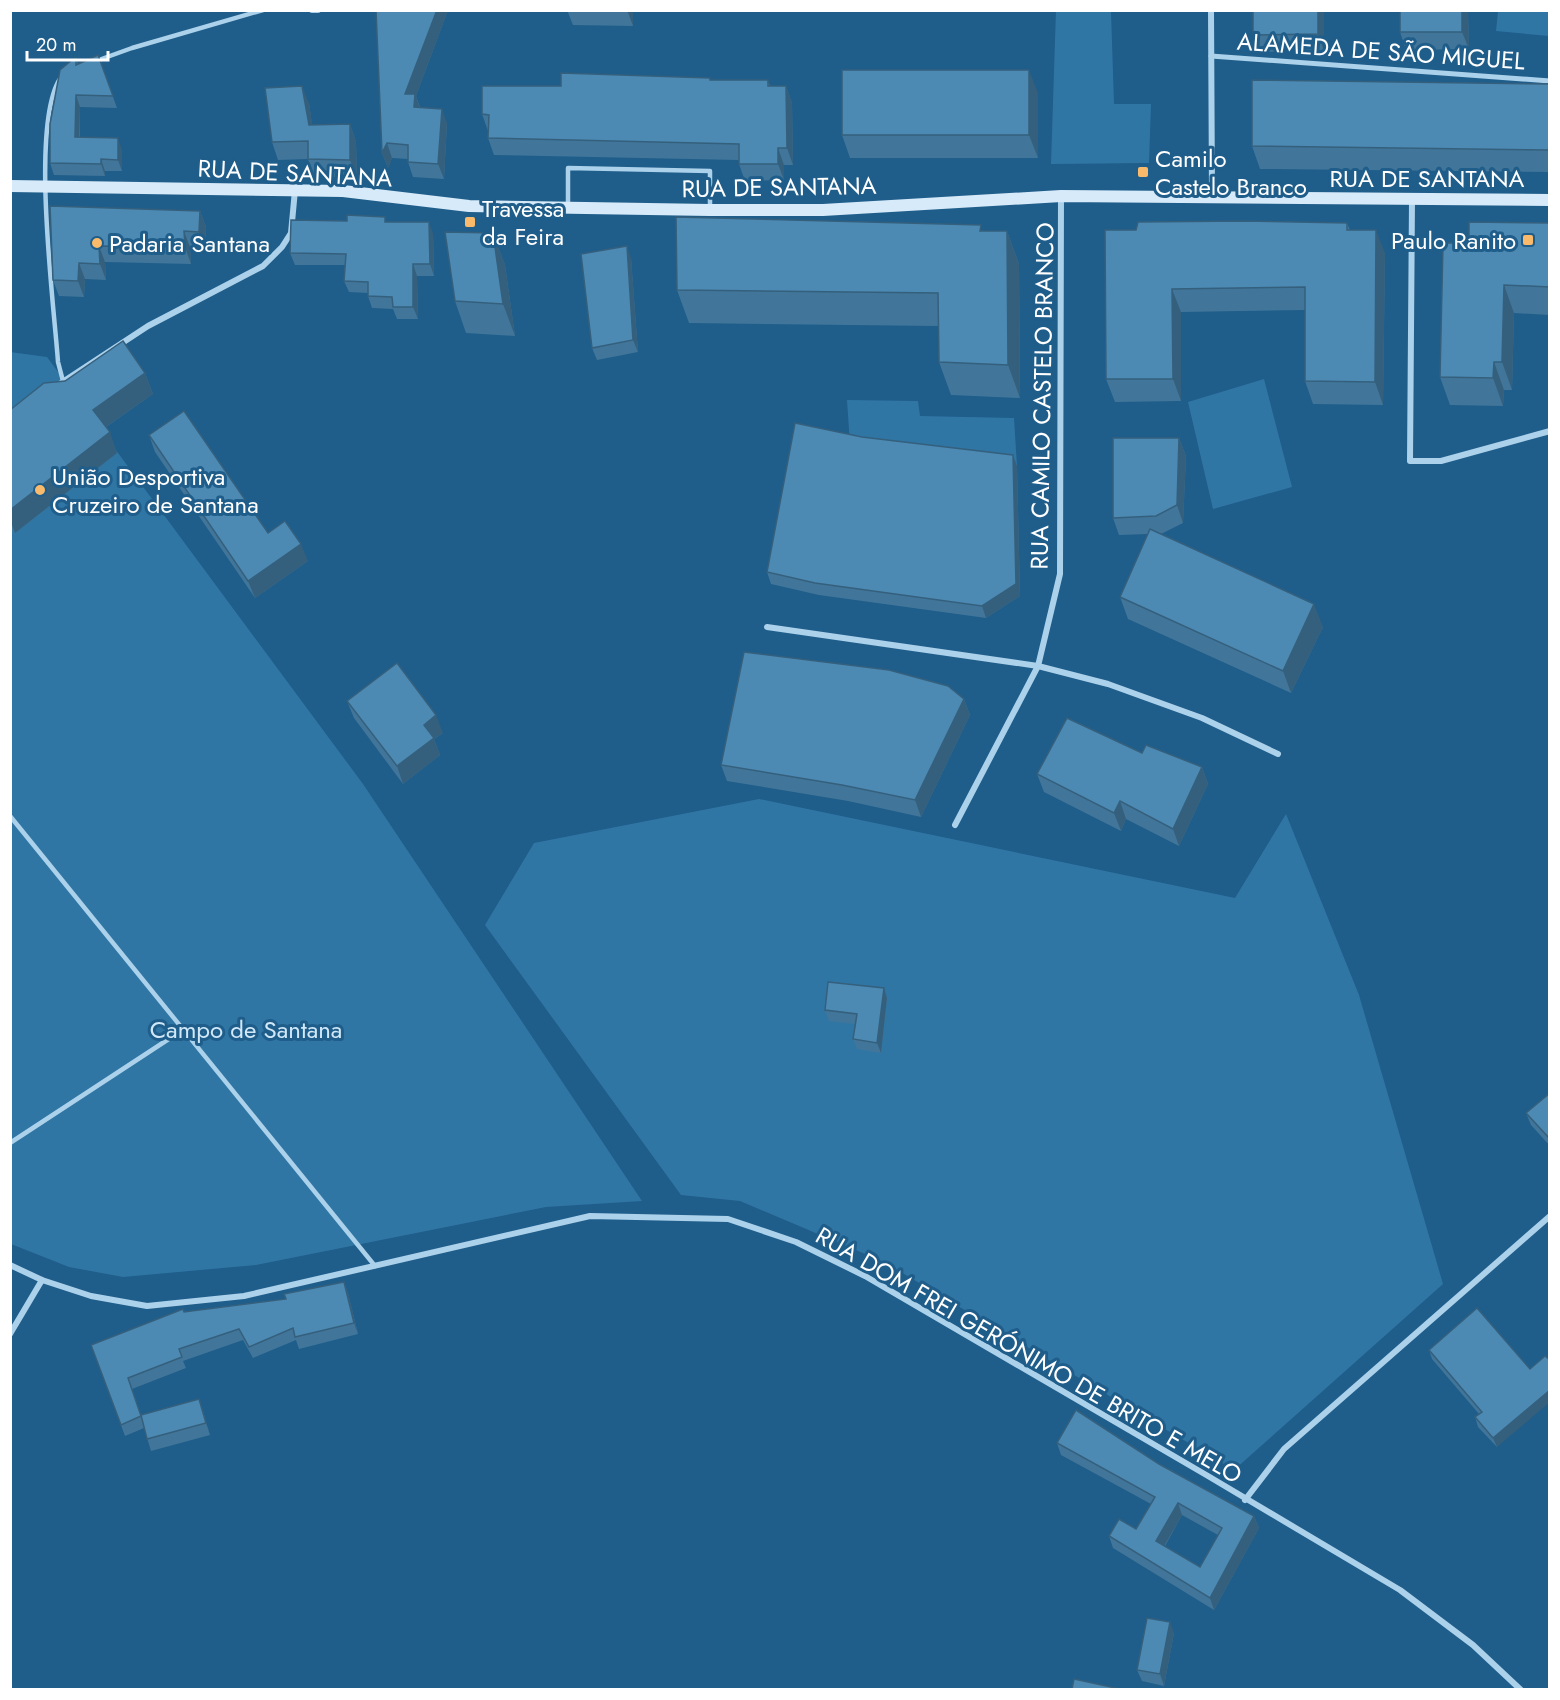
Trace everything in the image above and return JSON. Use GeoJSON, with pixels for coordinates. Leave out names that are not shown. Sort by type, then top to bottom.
{"type":"FeatureCollection","features":[{"type":"Feature","properties":{"kind":"main road","name":"RUA DE SANTANA"},"geometry":{"type":"LineString","coordinates":[[10,186],[343,191],[469,206],[710,210],[823,210],[1061,196],[1550,200]]}},
{"type":"Feature","properties":{"kind":"street"},"geometry":{"type":"LineString","coordinates":[[312,10],[318,10]]}},
{"type":"Feature","properties":{"kind":"street"},"geometry":{"type":"LineString","coordinates":[[1211,10],[1212,198]]}},
{"type":"Feature","properties":{"kind":"street","name":"ALAMEDA DE SÃO MIGUEL"},"geometry":{"type":"LineString","coordinates":[[1211,56],[1550,81]]}},
{"type":"Feature","properties":{"kind":"street"},"geometry":{"type":"LineString","coordinates":[[54,388],[148,326],[263,266],[282,247],[291,233],[295,190]]}},
{"type":"Feature","properties":{"kind":"street","name":"RUA CAMILO CASTELO BRANCO"},"geometry":{"type":"LineString","coordinates":[[956,825],[1038,666],[1060,574],[1061,196]]}},
{"type":"Feature","properties":{"kind":"street"},"geometry":{"type":"LineString","coordinates":[[1412,200],[1410,461],[1441,462],[1550,431]]}},
{"type":"Feature","properties":{"kind":"street"},"geometry":{"type":"LineString","coordinates":[[767,627],[1038,666],[1108,684],[1192,714],[1278,754]]}},
{"type":"Feature","properties":{"kind":"street","name":"RUA DOM FREI GERÓNIMO DE BRITO E MELO"},"geometry":{"type":"LineString","coordinates":[[10,1265],[42,1280],[91,1296],[147,1306],[244,1296],[590,1216],[728,1219],[796,1242],[865,1276],[1400,1590],[1473,1645],[1521,1689]]}},
{"type":"Feature","properties":{"kind":"street"},"geometry":{"type":"LineString","coordinates":[[1245,1500],[1284,1449],[1550,1216]]}},
{"type":"Feature","properties":{"kind":"street"},"geometry":{"type":"LineString","coordinates":[[10,1334],[42,1280]]}},
{"type":"Feature","properties":{"kind":"lane"},"geometry":{"type":"LineString","coordinates":[[87,64],[132,48],[263,10]]}},
{"type":"Feature","properties":{"kind":"lane"},"geometry":{"type":"LineString","coordinates":[[63,381],[58,362],[43,187],[47,124],[56,82],[65,72]]}},
{"type":"Feature","properties":{"kind":"lane"},"geometry":{"type":"LineString","coordinates":[[568,207],[568,168],[710,171],[710,210]]}},
{"type":"Feature","properties":{"kind":"lane"},"geometry":{"type":"LineString","coordinates":[[10,816],[375,1266]]}},
{"type":"Feature","properties":{"kind":"lane"},"geometry":{"type":"LineString","coordinates":[[10,1143],[184,1029]]}},
{"type":"Feature","properties":{"kind":"green space"},"geometry":{"type":"Polygon","coordinates":[[[1056,10],[1111,11],[1114,104],[1151,104],[1149,163],[1051,164],[1056,10]]]}},
{"type":"Feature","properties":{"kind":"green space"},"geometry":{"type":"Polygon","coordinates":[[[1498,11],[1549,11],[1549,36],[1496,31],[1498,11]]]}},
{"type":"Feature","properties":{"kind":"green space","name":"Campo de Santana"},"geometry":{"type":"Polygon","coordinates":[[[10,352],[47,357],[363,784],[642,1201],[546,1207],[256,1265],[123,1277],[69,1267],[11,1244],[10,352]]]}},
{"type":"Feature","properties":{"kind":"green space"},"geometry":{"type":"Polygon","coordinates":[[[1264,379],[1292,487],[1213,509],[1188,402],[1264,379]]]}},
{"type":"Feature","properties":{"kind":"green space"},"geometry":{"type":"Polygon","coordinates":[[[847,400],[918,401],[920,416],[1014,418],[1017,466],[850,445],[847,400]]]}},
{"type":"Feature","properties":{"kind":"green space"},"geometry":{"type":"Polygon","coordinates":[[[759,799],[1235,898],[1286,814],[1359,995],[1443,1284],[1234,1470],[884,1262],[740,1201],[681,1195],[485,925],[534,843],[759,799]]]}},
{"type":"Feature","properties":{"kind":"building"},"geometry":{"type":"Polygon","coordinates":[[[376,10],[437,10],[405,94],[415,94],[414,107],[442,109],[438,164],[408,162],[408,145],[387,143],[382,153],[376,10]]]}},
{"type":"Feature","properties":{"kind":"building"},"geometry":{"type":"Polygon","coordinates":[[[1253,10],[1318,10],[1318,34],[1253,35],[1253,10]]]}},
{"type":"Feature","properties":{"kind":"building"},"geometry":{"type":"Polygon","coordinates":[[[1400,10],[1462,10],[1462,32],[1400,32],[1400,10]]]}},
{"type":"Feature","properties":{"kind":"building"},"geometry":{"type":"Polygon","coordinates":[[[98,55],[113,96],[76,95],[75,137],[118,138],[118,160],[101,159],[101,164],[50,163],[50,124],[60,70],[76,58],[76,65],[98,55]]]}},
{"type":"Feature","properties":{"kind":"building"},"geometry":{"type":"Polygon","coordinates":[[[842,70],[1029,70],[1029,135],[842,135],[842,70]]]}},
{"type":"Feature","properties":{"kind":"building"},"geometry":{"type":"Polygon","coordinates":[[[561,73],[710,78],[710,80],[768,80],[768,86],[786,86],[787,148],[778,148],[778,164],[739,164],[739,144],[488,138],[489,115],[482,114],[482,86],[561,86],[561,73]]]}},
{"type":"Feature","properties":{"kind":"building"},"geometry":{"type":"Polygon","coordinates":[[[1252,80],[1550,84],[1550,150],[1252,146],[1252,80]]]}},
{"type":"Feature","properties":{"kind":"building"},"geometry":{"type":"Polygon","coordinates":[[[302,86],[309,125],[350,124],[350,160],[308,159],[308,141],[272,142],[265,88],[302,86]]]}},
{"type":"Feature","properties":{"kind":"building"},"geometry":{"type":"Polygon","coordinates":[[[50,206],[200,211],[199,232],[184,231],[185,247],[99,246],[100,264],[79,263],[78,281],[53,280],[50,206]]]}},
{"type":"Feature","properties":{"kind":"building"},"geometry":{"type":"Polygon","coordinates":[[[347,215],[385,217],[385,222],[429,222],[430,264],[413,264],[413,307],[393,307],[392,297],[368,296],[368,282],[344,281],[346,254],[290,253],[291,220],[347,221],[347,215]]]}},
{"type":"Feature","properties":{"kind":"building"},"geometry":{"type":"Polygon","coordinates":[[[676,217],[981,225],[980,231],[1007,231],[1008,365],[939,362],[938,293],[677,290],[676,217]]]}},
{"type":"Feature","properties":{"kind":"building"},"geometry":{"type":"Polygon","coordinates":[[[1138,222],[1347,223],[1347,230],[1376,230],[1375,382],[1305,381],[1305,287],[1172,289],[1173,379],[1106,379],[1105,230],[1136,230],[1138,222]]]}},
{"type":"Feature","properties":{"kind":"building"},"geometry":{"type":"Polygon","coordinates":[[[1469,222],[1550,223],[1550,287],[1504,285],[1502,362],[1494,362],[1493,378],[1440,377],[1443,243],[1469,243],[1469,222]]]}},
{"type":"Feature","properties":{"kind":"building"},"geometry":{"type":"Polygon","coordinates":[[[445,232],[493,233],[503,304],[455,301],[445,232]]]}},
{"type":"Feature","properties":{"kind":"building"},"geometry":{"type":"Polygon","coordinates":[[[627,246],[633,340],[592,348],[581,254],[627,246]]]}},
{"type":"Feature","properties":{"kind":"building"},"geometry":{"type":"Polygon","coordinates":[[[123,341],[145,373],[93,410],[110,432],[10,510],[10,410],[44,383],[65,381],[123,341]]]}},
{"type":"Feature","properties":{"kind":"building"},"geometry":{"type":"Polygon","coordinates":[[[184,411],[268,533],[285,521],[301,544],[248,581],[149,435],[184,411]]]}},
{"type":"Feature","properties":{"kind":"building"},"geometry":{"type":"Polygon","coordinates":[[[795,423],[862,437],[1013,455],[1016,584],[982,606],[815,583],[767,572],[795,423]]]}},
{"type":"Feature","properties":{"kind":"building"},"geometry":{"type":"Polygon","coordinates":[[[1113,438],[1179,438],[1177,505],[1156,516],[1113,518],[1113,438]]]}},
{"type":"Feature","properties":{"kind":"building"},"geometry":{"type":"Polygon","coordinates":[[[1150,529],[1314,604],[1283,671],[1120,597],[1150,529]]]}},
{"type":"Feature","properties":{"kind":"building"},"geometry":{"type":"Polygon","coordinates":[[[744,652],[889,670],[948,686],[964,699],[915,800],[842,785],[721,765],[744,652]]]}},
{"type":"Feature","properties":{"kind":"building"},"geometry":{"type":"Polygon","coordinates":[[[397,663],[436,715],[424,725],[434,738],[397,766],[347,701],[397,663]]]}},
{"type":"Feature","properties":{"kind":"building"},"geometry":{"type":"Polygon","coordinates":[[[1067,718],[1142,753],[1146,745],[1202,767],[1173,829],[1120,801],[1114,813],[1037,774],[1067,718]]]}},
{"type":"Feature","properties":{"kind":"building"},"geometry":{"type":"Polygon","coordinates":[[[828,982],[884,988],[877,1043],[853,1039],[857,1014],[825,1010],[828,982]]]}},
{"type":"Feature","properties":{"kind":"building"},"geometry":{"type":"Polygon","coordinates":[[[1550,1093],[1550,1139],[1526,1113],[1550,1093]]]}},
{"type":"Feature","properties":{"kind":"building"},"geometry":{"type":"Polygon","coordinates":[[[344,1282],[354,1323],[295,1337],[293,1328],[249,1347],[239,1329],[179,1349],[182,1357],[128,1378],[141,1416],[121,1425],[91,1345],[183,1309],[184,1312],[286,1299],[284,1294],[344,1282]]]}},
{"type":"Feature","properties":{"kind":"building"},"geometry":{"type":"Polygon","coordinates":[[[1477,1308],[1530,1369],[1545,1356],[1550,1360],[1550,1390],[1493,1438],[1475,1417],[1482,1412],[1429,1350],[1477,1308]]]}},
{"type":"Feature","properties":{"kind":"building"},"geometry":{"type":"Polygon","coordinates":[[[199,1399],[206,1423],[147,1439],[141,1415],[199,1399]]]}},
{"type":"Feature","properties":{"kind":"building"},"geometry":{"type":"Polygon","coordinates":[[[1076,1410],[1159,1464],[1254,1516],[1210,1598],[1109,1536],[1119,1519],[1136,1529],[1155,1497],[1057,1443],[1076,1410]],[[1178,1503],[1156,1541],[1200,1567],[1222,1528],[1178,1503]]]}},
{"type":"Feature","properties":{"kind":"building"},"geometry":{"type":"Polygon","coordinates":[[[1147,1618],[1170,1622],[1160,1674],[1137,1670],[1147,1618]]]}},
{"type":"Feature","properties":{"kind":"building"},"geometry":{"type":"Polygon","coordinates":[[[1074,1679],[1120,1689],[1072,1689],[1074,1679]]]}},
{"type":"Feature","properties":{"kind":"place","name":"Camilo Castelo Branco"},"geometry":{"type":"Point","coordinates":[1143,172]}},
{"type":"Feature","properties":{"kind":"place","name":"Travessa da Feira"},"geometry":{"type":"Point","coordinates":[470,222]}},
{"type":"Feature","properties":{"kind":"place","name":"Paulo Ranito"},"geometry":{"type":"Point","coordinates":[1528,240]}},
{"type":"Feature","properties":{"kind":"place","name":"Padaria Santana"},"geometry":{"type":"Point","coordinates":[97,243]}},
{"type":"Feature","properties":{"kind":"place","name":"União Desportiva Cruzeiro de Santana"},"geometry":{"type":"Point","coordinates":[40,490]}}]}
